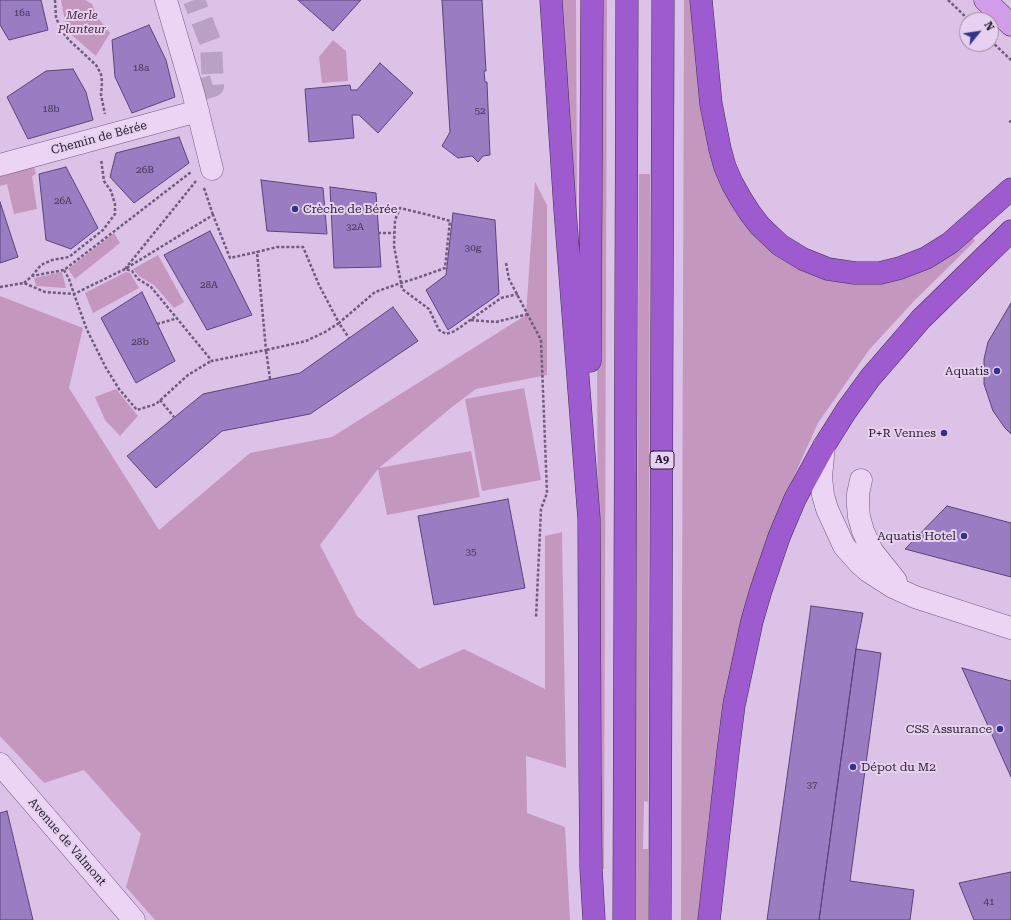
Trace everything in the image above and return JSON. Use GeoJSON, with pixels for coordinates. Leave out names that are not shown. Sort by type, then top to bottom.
{"type":"FeatureCollection","features":[{"type":"Feature","properties":{"kind":"highway"},"geometry":{"type":"LineString","coordinates":[[551,0],[565,210],[589,519]]}},
{"type":"Feature","properties":{"kind":"highway"},"geometry":{"type":"LineString","coordinates":[[592,0],[589,519],[591,868],[594,920]]}},
{"type":"Feature","properties":{"kind":"highway"},"geometry":{"type":"LineString","coordinates":[[624,920],[627,0]]}},
{"type":"Feature","properties":{"kind":"highway","name":"A9"},"geometry":{"type":"LineString","coordinates":[[660,920],[663,0]]}},
{"type":"Feature","properties":{"kind":"highway"},"geometry":{"type":"LineString","coordinates":[[701,0],[711,104],[725,167],[741,199],[760,226],[780,245],[803,259],[828,269],[855,273],[880,273],[900,268],[926,258],[950,243],[1011,189]]}},
{"type":"Feature","properties":{"kind":"highway"},"geometry":{"type":"LineString","coordinates":[[708,920],[734,706],[752,621],[761,590],[779,537],[795,499],[824,446],[846,411],[870,378],[897,346],[947,293],[1011,231]]}},
{"type":"Feature","properties":{"kind":"main road"},"geometry":{"type":"LineString","coordinates":[[985,0],[1011,25]]}},
{"type":"Feature","properties":{"kind":"street"},"geometry":{"type":"LineString","coordinates":[[166,0],[198,111],[207,169]]}},
{"type":"Feature","properties":{"kind":"street","name":"Chemin de Bérée"},"geometry":{"type":"LineString","coordinates":[[0,165],[198,111]]}},
{"type":"Feature","properties":{"kind":"street"},"geometry":{"type":"LineString","coordinates":[[824,446],[822,477],[823,495],[832,522],[844,546],[850,554],[868,571],[892,587],[915,597],[1011,628]]}},
{"type":"Feature","properties":{"kind":"street"},"geometry":{"type":"LineString","coordinates":[[861,480],[858,494],[859,517],[866,540],[872,551],[888,572],[915,597]]}},
{"type":"Feature","properties":{"kind":"street","name":"Avenue de Valmont"},"geometry":{"type":"LineString","coordinates":[[0,764],[134,920]]}},
{"type":"Feature","properties":{"kind":"path"},"geometry":{"type":"LineString","coordinates":[[55,0],[56,17],[61,30],[69,40],[96,65],[101,74],[101,96],[106,118]]}},
{"type":"Feature","properties":{"kind":"path"},"geometry":{"type":"LineString","coordinates":[[948,0],[961,12]]}},
{"type":"Feature","properties":{"kind":"path"},"geometry":{"type":"LineString","coordinates":[[999,49],[1011,60]]}},
{"type":"Feature","properties":{"kind":"path"},"geometry":{"type":"LineString","coordinates":[[24,284],[41,265],[52,260],[69,257],[79,250],[104,230],[115,214],[115,204],[111,191],[104,181],[101,166],[101,153]]}},
{"type":"Feature","properties":{"kind":"path"},"geometry":{"type":"LineString","coordinates":[[207,169],[213,215],[230,258],[277,247],[303,247],[319,285],[349,338]]}},
{"type":"Feature","properties":{"kind":"path"},"geometry":{"type":"LineString","coordinates":[[125,269],[207,169]]}},
{"type":"Feature","properties":{"kind":"path"},"geometry":{"type":"LineString","coordinates":[[32,276],[64,270],[191,172],[207,169]]}},
{"type":"Feature","properties":{"kind":"path"},"geometry":{"type":"LineString","coordinates":[[64,270],[69,279],[87,330],[106,368],[118,389],[137,410],[156,404],[188,375],[212,360],[306,341],[325,332],[375,292],[401,283],[445,268],[450,221],[400,208],[395,220],[394,246],[401,283],[402,289],[429,309],[439,330],[446,334],[455,331],[501,298],[518,294]]}},
{"type":"Feature","properties":{"kind":"path"},"geometry":{"type":"LineString","coordinates":[[0,287],[24,284],[45,292],[74,294],[125,269],[213,215]]}},
{"type":"Feature","properties":{"kind":"path"},"geometry":{"type":"LineString","coordinates":[[378,233],[394,232]]}},
{"type":"Feature","properties":{"kind":"path"},"geometry":{"type":"LineString","coordinates":[[257,252],[270,380]]}},
{"type":"Feature","properties":{"kind":"path"},"geometry":{"type":"LineString","coordinates":[[506,263],[509,279],[542,340],[547,493],[541,509],[536,618]]}},
{"type":"Feature","properties":{"kind":"path"},"geometry":{"type":"LineString","coordinates":[[125,269],[132,271],[138,279],[151,287],[212,360]]}},
{"type":"Feature","properties":{"kind":"path"},"geometry":{"type":"LineString","coordinates":[[471,320],[496,322],[528,314]]}},
{"type":"Feature","properties":{"kind":"path"},"geometry":{"type":"LineString","coordinates":[[157,324],[178,318]]}},
{"type":"Feature","properties":{"kind":"path"},"geometry":{"type":"LineString","coordinates":[[160,400],[174,417]]}},
{"type":"Feature","properties":{"kind":"green space","name":"Merle Planteur"},"geometry":{"type":"Polygon","coordinates":[[[61,0],[85,0],[92,4],[98,18],[110,33],[96,56],[67,31],[61,0]]]}},
{"type":"Feature","properties":{"kind":"green space"},"geometry":{"type":"Polygon","coordinates":[[[559,0],[576,0],[577,210],[574,210],[559,0]]]}},
{"type":"Feature","properties":{"kind":"green space"},"geometry":{"type":"Polygon","coordinates":[[[597,0],[607,0],[604,869],[599,868],[597,0]]]}},
{"type":"Feature","properties":{"kind":"green space"},"geometry":{"type":"Polygon","coordinates":[[[684,0],[695,0],[724,183],[831,278],[971,235],[975,241],[914,301],[869,350],[818,423],[771,527],[747,598],[729,680],[709,817],[698,920],[681,920],[684,0]]]}},
{"type":"Feature","properties":{"kind":"green space"},"geometry":{"type":"Polygon","coordinates":[[[333,40],[346,51],[348,81],[322,83],[319,57],[333,40]]]}},
{"type":"Feature","properties":{"kind":"green space"},"geometry":{"type":"Polygon","coordinates":[[[33,163],[36,174],[32,176],[37,209],[14,214],[7,184],[0,186],[0,173],[33,163]]]}},
{"type":"Feature","properties":{"kind":"green space"},"geometry":{"type":"Polygon","coordinates":[[[639,174],[650,174],[648,802],[644,801],[643,849],[648,849],[648,920],[635,920],[639,174]]]}},
{"type":"Feature","properties":{"kind":"green space"},"geometry":{"type":"Polygon","coordinates":[[[535,182],[547,205],[547,375],[476,389],[379,468],[471,451],[480,497],[387,515],[378,469],[320,545],[357,616],[419,669],[464,649],[545,689],[545,536],[562,532],[566,768],[526,756],[527,813],[565,827],[570,920],[155,920],[126,887],[141,834],[84,770],[44,783],[0,736],[0,296],[83,328],[69,388],[159,530],[250,453],[332,437],[526,315],[535,182]]]}},
{"type":"Feature","properties":{"kind":"green space"},"geometry":{"type":"Polygon","coordinates":[[[114,233],[120,243],[75,279],[68,269],[114,233]]]}},
{"type":"Feature","properties":{"kind":"green space"},"geometry":{"type":"Polygon","coordinates":[[[158,255],[184,302],[174,308],[154,285],[139,276],[133,269],[158,255]]]}},
{"type":"Feature","properties":{"kind":"green space"},"geometry":{"type":"Polygon","coordinates":[[[62,272],[66,288],[36,286],[34,278],[62,272]]]}},
{"type":"Feature","properties":{"kind":"green space"},"geometry":{"type":"Polygon","coordinates":[[[126,272],[130,273],[139,288],[93,313],[85,293],[126,272]]]}},
{"type":"Feature","properties":{"kind":"green space"},"geometry":{"type":"Polygon","coordinates":[[[524,388],[541,480],[482,491],[465,399],[524,388]]]}},
{"type":"Feature","properties":{"kind":"green space"},"geometry":{"type":"Polygon","coordinates":[[[116,389],[138,416],[120,436],[105,420],[95,397],[116,389]]]}},
{"type":"Feature","properties":{"kind":"building"},"geometry":{"type":"Polygon","coordinates":[[[0,0],[41,0],[48,30],[9,40],[0,25],[0,0]]]}},
{"type":"Feature","properties":{"kind":"building"},"geometry":{"type":"Polygon","coordinates":[[[298,0],[361,0],[333,31],[298,0]]]}},
{"type":"Feature","properties":{"kind":"building"},"geometry":{"type":"Polygon","coordinates":[[[442,0],[482,0],[486,71],[484,71],[485,82],[487,82],[490,155],[483,156],[478,162],[472,156],[458,158],[442,146],[450,132],[442,0]]]}},
{"type":"Feature","properties":{"kind":"building"},"geometry":{"type":"Polygon","coordinates":[[[149,25],[166,60],[175,97],[132,113],[115,77],[112,40],[149,25]]]}},
{"type":"Feature","properties":{"kind":"building"},"geometry":{"type":"Polygon","coordinates":[[[380,63],[413,93],[378,133],[359,115],[352,115],[354,138],[309,142],[305,89],[350,85],[351,90],[357,90],[380,63]]]}},
{"type":"Feature","properties":{"kind":"building"},"geometry":{"type":"Polygon","coordinates":[[[73,69],[86,92],[93,120],[28,139],[7,97],[46,71],[73,69]]]}},
{"type":"Feature","properties":{"kind":"building"},"geometry":{"type":"Polygon","coordinates":[[[179,137],[189,163],[134,203],[110,177],[116,153],[179,137]]]}},
{"type":"Feature","properties":{"kind":"building"},"geometry":{"type":"Polygon","coordinates":[[[66,167],[98,228],[71,249],[46,240],[39,174],[66,167]]]}},
{"type":"Feature","properties":{"kind":"building","name":"Crèche de Bérée"},"geometry":{"type":"Polygon","coordinates":[[[261,180],[323,188],[327,234],[267,231],[261,180]]]}},
{"type":"Feature","properties":{"kind":"building"},"geometry":{"type":"Polygon","coordinates":[[[330,187],[376,193],[381,267],[334,268],[330,187]]]}},
{"type":"Feature","properties":{"kind":"building"},"geometry":{"type":"Polygon","coordinates":[[[0,202],[18,257],[0,263],[0,202]]]}},
{"type":"Feature","properties":{"kind":"building"},"geometry":{"type":"Polygon","coordinates":[[[453,213],[495,220],[499,294],[448,330],[426,290],[446,275],[453,213]]]}},
{"type":"Feature","properties":{"kind":"building"},"geometry":{"type":"Polygon","coordinates":[[[210,231],[252,315],[207,330],[164,255],[210,231]]]}},
{"type":"Feature","properties":{"kind":"building"},"geometry":{"type":"Polygon","coordinates":[[[142,292],[175,361],[136,383],[101,318],[142,292]]]}},
{"type":"Feature","properties":{"kind":"building","name":"Aquatis"},"geometry":{"type":"Polygon","coordinates":[[[1011,303],[1011,434],[993,411],[984,384],[984,359],[988,342],[1011,303]]]}},
{"type":"Feature","properties":{"kind":"building"},"geometry":{"type":"Polygon","coordinates":[[[393,307],[418,341],[310,414],[222,431],[156,488],[127,456],[203,394],[300,373],[393,307]]]}},
{"type":"Feature","properties":{"kind":"building"},"geometry":{"type":"Polygon","coordinates":[[[508,499],[525,588],[434,605],[418,516],[508,499]]]}},
{"type":"Feature","properties":{"kind":"building","name":"Aquatis Hotel"},"geometry":{"type":"Polygon","coordinates":[[[947,506],[1011,523],[1011,577],[905,549],[947,506]]]}},
{"type":"Feature","properties":{"kind":"building"},"geometry":{"type":"Polygon","coordinates":[[[811,606],[863,613],[856,649],[819,920],[767,920],[811,606]]]}},
{"type":"Feature","properties":{"kind":"building","name":"Dépot du M2"},"geometry":{"type":"Polygon","coordinates":[[[856,649],[881,653],[850,881],[914,890],[910,920],[819,920],[856,649]]]}},
{"type":"Feature","properties":{"kind":"building","name":"CSS Assurance"},"geometry":{"type":"Polygon","coordinates":[[[962,668],[1011,681],[1011,777],[962,668]]]}},
{"type":"Feature","properties":{"kind":"building"},"geometry":{"type":"Polygon","coordinates":[[[7,811],[33,920],[0,920],[0,813],[7,811]]]}},
{"type":"Feature","properties":{"kind":"building"},"geometry":{"type":"Polygon","coordinates":[[[1011,872],[1011,920],[974,920],[959,883],[1011,872]]]}},
{"type":"Feature","properties":{"kind":"tunnel"},"geometry":{"type":"LineString","coordinates":[[193,92],[213,86],[211,44],[194,0]]}},
{"type":"Feature","properties":{"kind":"place","name":"Crèche de Bérée"},"geometry":{"type":"Point","coordinates":[295,209]}},
{"type":"Feature","properties":{"kind":"place","name":"Aquatis"},"geometry":{"type":"Point","coordinates":[997,371]}},
{"type":"Feature","properties":{"kind":"place","name":"P+R Vennes"},"geometry":{"type":"Point","coordinates":[944,433]}},
{"type":"Feature","properties":{"kind":"place","name":"Aquatis Hotel"},"geometry":{"type":"Point","coordinates":[964,536]}},
{"type":"Feature","properties":{"kind":"place","name":"CSS Assurance"},"geometry":{"type":"Point","coordinates":[1000,729]}},
{"type":"Feature","properties":{"kind":"place","name":"Dépot du M2"},"geometry":{"type":"Point","coordinates":[853,767]}}]}
